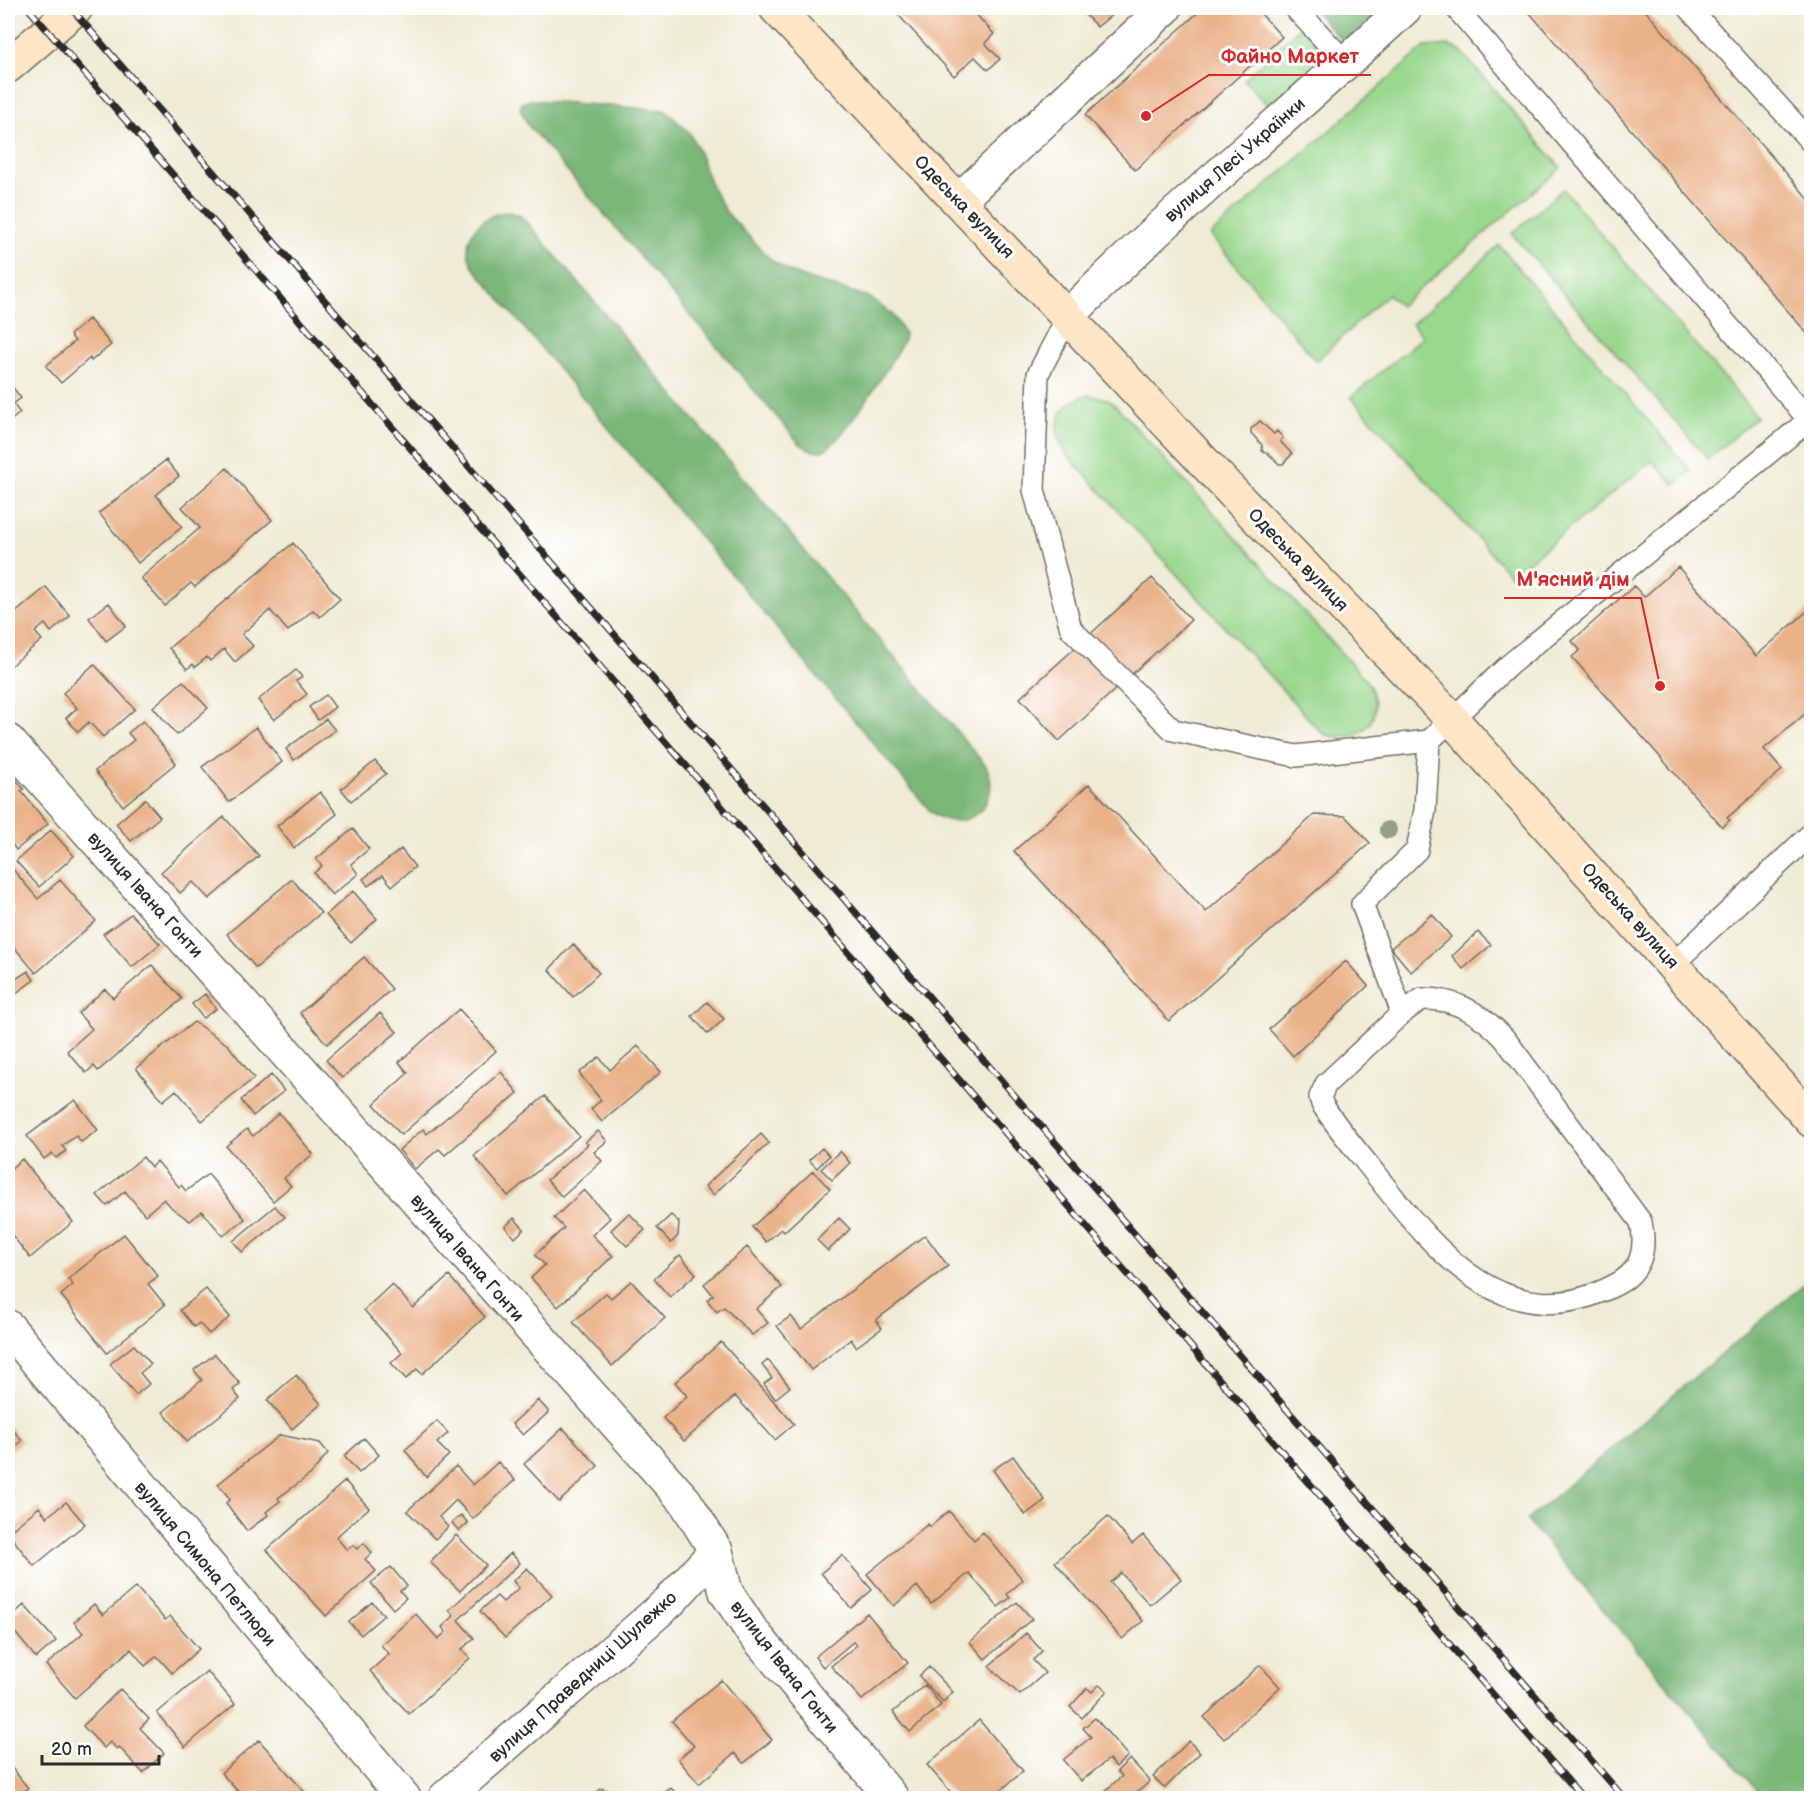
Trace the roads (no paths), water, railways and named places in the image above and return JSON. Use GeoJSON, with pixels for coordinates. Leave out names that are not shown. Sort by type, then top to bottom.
{"type":"FeatureCollection","features":[{"type":"Feature","properties":{"kind":"main road"},"geometry":{"type":"LineString","coordinates":[[8,66],[76,8]]}},
{"type":"Feature","properties":{"kind":"main road","name":"Одеська вулиця"},"geometry":{"type":"LineString","coordinates":[[776,8],[1234,494],[1450,718],[1812,1121]]}},
{"type":"Feature","properties":{"kind":"street"},"geometry":{"type":"LineString","coordinates":[[958,201],[1165,8]]}},
{"type":"Feature","properties":{"kind":"street","name":"вулиця Лесі Українки"},"geometry":{"type":"LineString","coordinates":[[1068,316],[1176,213],[1405,8]]}},
{"type":"Feature","properties":{"kind":"street","name":"вулиця Івана Гонти"},"geometry":{"type":"LineString","coordinates":[[8,741],[582,1388],[665,1478],[696,1516],[716,1551],[726,1592],[751,1630],[892,1798]]}},
{"type":"Feature","properties":{"kind":"street","name":"вулиця Симона Петлюри"},"geometry":{"type":"LineString","coordinates":[[8,1327],[333,1717],[404,1798]]}},
{"type":"Feature","properties":{"kind":"street","name":"вулиця Праведниці Шулежко"},"geometry":{"type":"LineString","coordinates":[[445,1798],[670,1601],[716,1551]]}},
{"type":"Feature","properties":{"kind":"lane"},"geometry":{"type":"LineString","coordinates":[[1295,8],[1346,63]]}},
{"type":"Feature","properties":{"kind":"lane"},"geometry":{"type":"LineString","coordinates":[[1402,1013],[1362,904],[1417,850],[1425,810],[1429,741],[1450,718],[1509,665],[1809,420],[1456,8]]}},
{"type":"Feature","properties":{"kind":"lane"},"geometry":{"type":"LineString","coordinates":[[1689,8],[1812,143]]}},
{"type":"Feature","properties":{"kind":"lane"},"geometry":{"type":"LineString","coordinates":[[1068,316],[1038,374],[1034,490],[1071,629],[1173,730],[1296,756],[1429,741]]}},
{"type":"Feature","properties":{"kind":"lane"},"geometry":{"type":"LineString","coordinates":[[1673,964],[1812,833]]}},
{"type":"Feature","properties":{"kind":"lane"},"geometry":{"type":"LineString","coordinates":[[1422,999],[1448,1002],[1485,1019],[1506,1039],[1641,1222],[1644,1250],[1632,1274],[1607,1289],[1575,1300],[1545,1303],[1521,1300],[1504,1296],[1469,1275],[1421,1233],[1326,1110],[1320,1097],[1326,1084],[1402,1013],[1422,999]]}},
{"type":"Feature","properties":{"kind":"railway"},"geometry":{"type":"LineString","coordinates":[[28,8],[1583,1798]]}},
{"type":"Feature","properties":{"kind":"railway"},"geometry":{"type":"LineString","coordinates":[[71,8],[1624,1798]]}},
{"type":"Feature","properties":{"kind":"place","name":"Файно Маркет"},"geometry":{"type":"Point","coordinates":[1146,116]}},
{"type":"Feature","properties":{"kind":"place","name":"М'ясний дім"},"geometry":{"type":"Point","coordinates":[1660,686]}}]}
